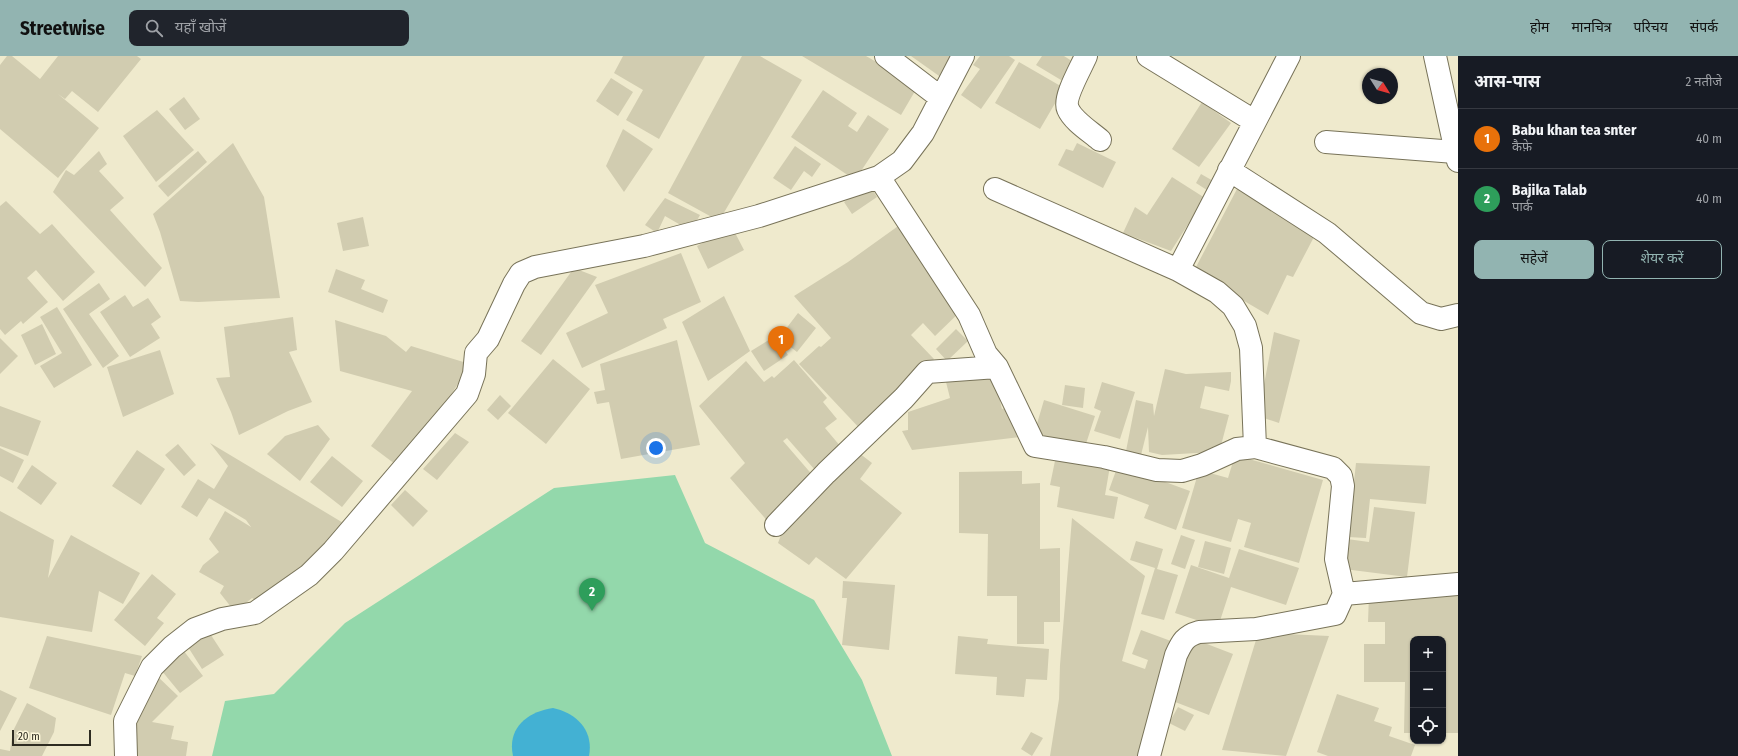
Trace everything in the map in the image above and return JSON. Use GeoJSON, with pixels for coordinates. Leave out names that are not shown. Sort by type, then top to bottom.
{"type":"FeatureCollection","features":[{"type":"Feature","properties":{"kind":"street"},"geometry":{"type":"LineString","coordinates":[[886,56],[941,98]]}},
{"type":"Feature","properties":{"kind":"street"},"geometry":{"type":"LineString","coordinates":[[126,756],[125,721],[152,667],[172,647],[195,629],[222,619],[255,613],[309,575],[333,552],[467,394],[474,374],[476,352],[488,338],[514,284],[521,273],[535,267],[644,246],[760,216],[879,177],[902,161],[923,133],[963,56]]}},
{"type":"Feature","properties":{"kind":"street"},"geometry":{"type":"LineString","coordinates":[[1086,56],[1070,92],[1067,102],[1068,109],[1074,117],[1100,140]]}},
{"type":"Feature","properties":{"kind":"street"},"geometry":{"type":"LineString","coordinates":[[1148,56],[1254,121]]}},
{"type":"Feature","properties":{"kind":"street"},"geometry":{"type":"LineString","coordinates":[[1178,270],[1289,56]]}},
{"type":"Feature","properties":{"kind":"street"},"geometry":{"type":"LineString","coordinates":[[1326,142],[1456,157],[1435,56]]}},
{"type":"Feature","properties":{"kind":"street"},"geometry":{"type":"LineString","coordinates":[[1229,170],[1327,233],[1421,313],[1441,319],[1458,315]]}},
{"type":"Feature","properties":{"kind":"street"},"geometry":{"type":"LineString","coordinates":[[879,177],[970,315],[986,354],[997,367],[1035,446],[1104,457],[1157,470],[1182,471],[1202,465],[1237,449],[1255,447],[1333,468],[1341,476],[1343,486],[1336,559],[1344,594],[1335,614],[1256,629],[1199,632],[1183,640],[1176,655],[1149,756]]}},
{"type":"Feature","properties":{"kind":"street"},"geometry":{"type":"LineString","coordinates":[[996,189],[1178,270],[1217,292],[1233,306],[1245,326],[1251,348],[1255,447]]}},
{"type":"Feature","properties":{"kind":"street"},"geometry":{"type":"LineString","coordinates":[[776,525],[826,473],[904,398],[926,372],[997,367]]}},
{"type":"Feature","properties":{"kind":"street"},"geometry":{"type":"LineString","coordinates":[[1344,594],[1458,584]]}},
{"type":"Feature","properties":{"kind":"green space"},"geometry":{"type":"Polygon","coordinates":[[[675,475],[705,543],[814,600],[862,680],[892,756],[212,756],[225,701],[274,694],[345,623],[554,488],[675,475]]]}},
{"type":"Feature","properties":{"kind":"water"},"geometry":{"type":"Polygon","coordinates":[[[553,708],[569,714],[582,724],[589,738],[589,756],[513,756],[513,737],[521,723],[535,713],[553,708]]]}},
{"type":"Feature","properties":{"kind":"building"},"geometry":{"type":"Polygon","coordinates":[[[7,56],[12,56],[40,79],[58,56],[137,56],[141,59],[98,112],[72,91],[65,99],[58,94],[99,128],[58,178],[0,129],[0,65],[7,56]]]}},
{"type":"Feature","properties":{"kind":"building"},"geometry":{"type":"Polygon","coordinates":[[[623,56],[705,56],[659,139],[626,120],[643,90],[614,73],[623,56]]]}},
{"type":"Feature","properties":{"kind":"building"},"geometry":{"type":"Polygon","coordinates":[[[742,56],[760,56],[802,80],[719,221],[668,193],[742,56]]]}},
{"type":"Feature","properties":{"kind":"building"},"geometry":{"type":"Polygon","coordinates":[[[802,56],[866,56],[918,86],[901,115],[802,56]]]}},
{"type":"Feature","properties":{"kind":"building"},"geometry":{"type":"Polygon","coordinates":[[[911,56],[954,56],[942,78],[911,56]]]}},
{"type":"Feature","properties":{"kind":"building"},"geometry":{"type":"Polygon","coordinates":[[[980,56],[1009,56],[1015,60],[981,109],[961,95],[980,69],[973,65],[980,56]]]}},
{"type":"Feature","properties":{"kind":"building"},"geometry":{"type":"Polygon","coordinates":[[[1042,56],[1064,56],[1078,65],[1066,83],[1036,65],[1042,56]]]}},
{"type":"Feature","properties":{"kind":"building"},"geometry":{"type":"Polygon","coordinates":[[[1019,62],[1064,88],[1040,129],[995,103],[1019,62]]]}},
{"type":"Feature","properties":{"kind":"building"},"geometry":{"type":"Polygon","coordinates":[[[611,78],[633,92],[618,116],[596,101],[611,78]]]}},
{"type":"Feature","properties":{"kind":"building"},"geometry":{"type":"Polygon","coordinates":[[[823,90],[857,113],[848,126],[857,132],[868,115],[889,129],[855,180],[791,137],[823,90]]]}},
{"type":"Feature","properties":{"kind":"building"},"geometry":{"type":"Polygon","coordinates":[[[184,97],[200,119],[185,130],[169,109],[184,97]]]}},
{"type":"Feature","properties":{"kind":"building"},"geometry":{"type":"Polygon","coordinates":[[[1202,102],[1231,123],[1199,167],[1172,149],[1202,102]]]}},
{"type":"Feature","properties":{"kind":"building"},"geometry":{"type":"Polygon","coordinates":[[[157,110],[194,150],[156,182],[123,136],[157,110]]]}},
{"type":"Feature","properties":{"kind":"building"},"geometry":{"type":"Polygon","coordinates":[[[623,129],[653,149],[624,192],[606,166],[623,129]]]}},
{"type":"Feature","properties":{"kind":"building"},"geometry":{"type":"Polygon","coordinates":[[[233,143],[264,197],[280,298],[198,302],[180,301],[160,232],[153,214],[233,143]]]}},
{"type":"Feature","properties":{"kind":"building"},"geometry":{"type":"Polygon","coordinates":[[[1077,143],[1116,162],[1103,188],[1058,165],[1066,149],[1073,151],[1077,143]]]}},
{"type":"Feature","properties":{"kind":"building"},"geometry":{"type":"Polygon","coordinates":[[[795,146],[821,164],[812,177],[804,171],[791,190],[773,178],[795,146]]]}},
{"type":"Feature","properties":{"kind":"building"},"geometry":{"type":"Polygon","coordinates":[[[99,151],[107,164],[99,171],[124,198],[110,210],[162,268],[145,287],[53,192],[66,170],[74,175],[99,151]]]}},
{"type":"Feature","properties":{"kind":"building"},"geometry":{"type":"Polygon","coordinates":[[[198,151],[207,162],[168,197],[158,186],[198,151]]]}},
{"type":"Feature","properties":{"kind":"building"},"geometry":{"type":"Polygon","coordinates":[[[1201,174],[1215,182],[1210,192],[1196,183],[1201,174]]]}},
{"type":"Feature","properties":{"kind":"building"},"geometry":{"type":"Polygon","coordinates":[[[1172,177],[1205,198],[1171,251],[1123,233],[1135,207],[1147,215],[1172,177]]]}},
{"type":"Feature","properties":{"kind":"building"},"geometry":{"type":"Polygon","coordinates":[[[869,184],[877,197],[852,214],[844,202],[869,184]]]}},
{"type":"Feature","properties":{"kind":"building"},"geometry":{"type":"Polygon","coordinates":[[[1237,189],[1315,235],[1293,277],[1287,275],[1268,315],[1217,285],[1195,269],[1237,189]]]}},
{"type":"Feature","properties":{"kind":"building"},"geometry":{"type":"Polygon","coordinates":[[[665,198],[700,215],[691,231],[665,216],[657,233],[645,225],[665,198]]]}},
{"type":"Feature","properties":{"kind":"building"},"geometry":{"type":"Polygon","coordinates":[[[6,201],[40,234],[52,224],[95,272],[63,301],[36,270],[27,278],[48,302],[23,324],[21,321],[5,335],[0,329],[0,206],[6,201]]]}},
{"type":"Feature","properties":{"kind":"building"},"geometry":{"type":"Polygon","coordinates":[[[363,217],[369,246],[343,251],[337,223],[363,217]]]}},
{"type":"Feature","properties":{"kind":"building"},"geometry":{"type":"Polygon","coordinates":[[[901,224],[963,309],[935,336],[923,323],[911,335],[934,359],[881,409],[863,432],[799,364],[819,346],[821,347],[831,338],[794,296],[848,262],[901,224]]]}},
{"type":"Feature","properties":{"kind":"building"},"geometry":{"type":"Polygon","coordinates":[[[732,227],[744,250],[708,269],[697,246],[732,227]]]}},
{"type":"Feature","properties":{"kind":"building"},"geometry":{"type":"Polygon","coordinates":[[[681,253],[701,302],[663,319],[667,328],[582,368],[566,333],[608,313],[595,285],[681,253]]]}},
{"type":"Feature","properties":{"kind":"building"},"geometry":{"type":"Polygon","coordinates":[[[574,268],[597,277],[541,355],[521,341],[574,268]]]}},
{"type":"Feature","properties":{"kind":"building"},"geometry":{"type":"Polygon","coordinates":[[[336,269],[365,280],[361,289],[388,300],[383,313],[328,292],[336,269]]]}},
{"type":"Feature","properties":{"kind":"building"},"geometry":{"type":"Polygon","coordinates":[[[99,283],[110,299],[89,314],[119,356],[103,368],[63,309],[99,283]]]}},
{"type":"Feature","properties":{"kind":"building"},"geometry":{"type":"Polygon","coordinates":[[[125,295],[133,307],[148,298],[161,317],[151,324],[160,338],[130,357],[100,312],[125,295]]]}},
{"type":"Feature","properties":{"kind":"building"},"geometry":{"type":"Polygon","coordinates":[[[724,296],[750,351],[708,381],[682,322],[724,296]]]}},
{"type":"Feature","properties":{"kind":"building"},"geometry":{"type":"Polygon","coordinates":[[[57,307],[92,365],[54,388],[40,366],[62,353],[40,317],[57,307]]]}},
{"type":"Feature","properties":{"kind":"building"},"geometry":{"type":"Polygon","coordinates":[[[798,313],[816,328],[797,352],[779,338],[798,313]]]}},
{"type":"Feature","properties":{"kind":"building"},"geometry":{"type":"Polygon","coordinates":[[[293,317],[297,350],[289,352],[312,402],[288,411],[239,435],[216,378],[230,377],[224,327],[293,317]]]}},
{"type":"Feature","properties":{"kind":"building"},"geometry":{"type":"Polygon","coordinates":[[[335,320],[386,336],[406,352],[411,346],[470,364],[443,408],[399,467],[371,446],[412,391],[340,371],[335,320]]]}},
{"type":"Feature","properties":{"kind":"building"},"geometry":{"type":"Polygon","coordinates":[[[42,324],[56,354],[35,365],[21,335],[42,324]]]}},
{"type":"Feature","properties":{"kind":"building"},"geometry":{"type":"Polygon","coordinates":[[[956,329],[968,341],[947,361],[936,349],[956,329]]]}},
{"type":"Feature","properties":{"kind":"building"},"geometry":{"type":"Polygon","coordinates":[[[1274,332],[1300,340],[1279,423],[1258,416],[1274,332]]]}},
{"type":"Feature","properties":{"kind":"building"},"geometry":{"type":"Polygon","coordinates":[[[775,336],[788,355],[764,371],[751,351],[775,336]]]}},
{"type":"Feature","properties":{"kind":"building"},"geometry":{"type":"Polygon","coordinates":[[[0,338],[18,356],[0,374],[0,338]]]}},
{"type":"Feature","properties":{"kind":"building"},"geometry":{"type":"Polygon","coordinates":[[[677,340],[700,445],[621,459],[609,402],[597,404],[594,392],[605,390],[600,364],[677,340]]]}},
{"type":"Feature","properties":{"kind":"building"},"geometry":{"type":"Polygon","coordinates":[[[160,350],[174,394],[123,417],[107,367],[160,350]]]}},
{"type":"Feature","properties":{"kind":"building"},"geometry":{"type":"Polygon","coordinates":[[[553,359],[590,389],[546,444],[508,413],[553,359]]]}},
{"type":"Feature","properties":{"kind":"building"},"geometry":{"type":"Polygon","coordinates":[[[794,360],[827,398],[823,402],[837,419],[825,428],[841,447],[815,470],[787,438],[783,441],[815,478],[770,524],[730,478],[745,463],[699,406],[746,361],[764,382],[772,376],[774,378],[794,360]]]}},
{"type":"Feature","properties":{"kind":"building"},"geometry":{"type":"Polygon","coordinates":[[[1165,369],[1186,374],[1231,372],[1229,391],[1205,386],[1200,408],[1229,415],[1219,453],[1162,455],[1149,452],[1148,427],[1141,455],[1126,451],[1136,400],[1153,404],[1154,416],[1165,369]]]}},
{"type":"Feature","properties":{"kind":"building"},"geometry":{"type":"Polygon","coordinates":[[[994,377],[1002,409],[1014,405],[1021,437],[912,450],[902,431],[908,430],[908,412],[950,398],[946,382],[994,377]]]}},
{"type":"Feature","properties":{"kind":"building"},"geometry":{"type":"Polygon","coordinates":[[[1102,382],[1135,392],[1120,439],[1094,431],[1101,411],[1094,408],[1102,382]]]}},
{"type":"Feature","properties":{"kind":"building"},"geometry":{"type":"Polygon","coordinates":[[[1065,385],[1085,388],[1083,408],[1062,405],[1065,385]]]}},
{"type":"Feature","properties":{"kind":"building"},"geometry":{"type":"Polygon","coordinates":[[[500,395],[511,406],[498,420],[487,410],[500,395]]]}},
{"type":"Feature","properties":{"kind":"building"},"geometry":{"type":"Polygon","coordinates":[[[1044,400],[1095,416],[1084,450],[1034,434],[1044,400]]]}},
{"type":"Feature","properties":{"kind":"building"},"geometry":{"type":"Polygon","coordinates":[[[0,406],[41,421],[28,456],[0,446],[0,406]]]}},
{"type":"Feature","properties":{"kind":"building"},"geometry":{"type":"Polygon","coordinates":[[[318,425],[330,439],[300,481],[267,454],[285,436],[318,425]]]}},
{"type":"Feature","properties":{"kind":"building"},"geometry":{"type":"Polygon","coordinates":[[[455,433],[469,442],[437,480],[423,469],[455,433]]]}},
{"type":"Feature","properties":{"kind":"building"},"geometry":{"type":"Polygon","coordinates":[[[210,443],[345,524],[332,547],[260,603],[252,598],[235,612],[220,593],[224,586],[199,572],[203,565],[219,552],[209,539],[225,511],[251,527],[246,520],[209,498],[197,517],[181,507],[198,479],[214,489],[228,466],[210,443]]]}},
{"type":"Feature","properties":{"kind":"building"},"geometry":{"type":"Polygon","coordinates":[[[178,444],[196,465],[184,476],[165,455],[178,444]]]}},
{"type":"Feature","properties":{"kind":"building"},"geometry":{"type":"Polygon","coordinates":[[[0,448],[24,460],[13,483],[0,476],[0,448]]]}},
{"type":"Feature","properties":{"kind":"building"},"geometry":{"type":"Polygon","coordinates":[[[137,450],[165,469],[141,505],[112,486],[137,450]]]}},
{"type":"Feature","properties":{"kind":"building"},"geometry":{"type":"Polygon","coordinates":[[[859,453],[872,463],[860,479],[902,513],[846,579],[816,557],[809,565],[778,543],[784,527],[859,453]]]}},
{"type":"Feature","properties":{"kind":"building"},"geometry":{"type":"Polygon","coordinates":[[[1235,455],[1323,480],[1299,563],[1244,547],[1251,523],[1238,519],[1231,542],[1182,528],[1199,470],[1228,478],[1235,455]]]}},
{"type":"Feature","properties":{"kind":"building"},"geometry":{"type":"Polygon","coordinates":[[[332,456],[363,481],[342,507],[310,482],[332,456]]]}},
{"type":"Feature","properties":{"kind":"building"},"geometry":{"type":"Polygon","coordinates":[[[1056,456],[1110,466],[1105,495],[1118,497],[1114,519],[1057,507],[1060,487],[1050,485],[1056,456]]]}},
{"type":"Feature","properties":{"kind":"building"},"geometry":{"type":"Polygon","coordinates":[[[1356,463],[1430,466],[1426,504],[1370,499],[1366,538],[1348,537],[1356,463]]]}},
{"type":"Feature","properties":{"kind":"building"},"geometry":{"type":"Polygon","coordinates":[[[32,465],[57,483],[41,505],[17,488],[32,465]]]}},
{"type":"Feature","properties":{"kind":"building"},"geometry":{"type":"Polygon","coordinates":[[[1118,465],[1190,491],[1176,530],[1144,518],[1149,505],[1109,490],[1118,465]]]}},
{"type":"Feature","properties":{"kind":"building"},"geometry":{"type":"Polygon","coordinates":[[[1022,471],[1022,484],[1040,483],[1040,549],[1060,548],[1060,622],[1044,622],[1044,644],[1017,644],[1017,596],[987,596],[988,534],[959,533],[959,472],[1022,471]]]}},
{"type":"Feature","properties":{"kind":"building"},"geometry":{"type":"Polygon","coordinates":[[[405,490],[428,511],[413,527],[391,505],[405,490]]]}},
{"type":"Feature","properties":{"kind":"building"},"geometry":{"type":"Polygon","coordinates":[[[1374,507],[1415,512],[1407,577],[1344,569],[1347,539],[1369,542],[1374,507]]]}},
{"type":"Feature","properties":{"kind":"building"},"geometry":{"type":"Polygon","coordinates":[[[0,511],[54,540],[48,578],[71,535],[140,573],[123,604],[99,591],[92,632],[0,617],[0,511]]]}},
{"type":"Feature","properties":{"kind":"building"},"geometry":{"type":"Polygon","coordinates":[[[1072,518],[1145,576],[1122,661],[1145,669],[1148,660],[1132,654],[1141,630],[1171,641],[1137,756],[1050,756],[1059,699],[1060,665],[1072,518]]]}},
{"type":"Feature","properties":{"kind":"building"},"geometry":{"type":"Polygon","coordinates":[[[1181,535],[1195,540],[1185,569],[1171,564],[1181,535]]]}},
{"type":"Feature","properties":{"kind":"building"},"geometry":{"type":"Polygon","coordinates":[[[1136,541],[1163,549],[1157,569],[1178,575],[1164,620],[1141,614],[1155,568],[1130,560],[1136,541]]]}},
{"type":"Feature","properties":{"kind":"building"},"geometry":{"type":"Polygon","coordinates":[[[1205,541],[1231,548],[1224,574],[1198,567],[1205,541]]]}},
{"type":"Feature","properties":{"kind":"building"},"geometry":{"type":"Polygon","coordinates":[[[1239,549],[1299,568],[1286,605],[1231,587],[1218,627],[1175,613],[1191,565],[1229,578],[1239,549]]]}},
{"type":"Feature","properties":{"kind":"building"},"geometry":{"type":"Polygon","coordinates":[[[152,574],[176,594],[157,618],[164,623],[145,646],[114,620],[152,574]]]}},
{"type":"Feature","properties":{"kind":"building"},"geometry":{"type":"Polygon","coordinates":[[[843,581],[895,585],[889,650],[842,645],[847,598],[842,598],[843,581]]]}},
{"type":"Feature","properties":{"kind":"building"},"geometry":{"type":"Polygon","coordinates":[[[1369,595],[1458,595],[1458,733],[1446,733],[1446,636],[1410,636],[1410,733],[1404,733],[1405,682],[1364,682],[1364,644],[1385,644],[1385,622],[1368,622],[1369,595]]]}},
{"type":"Feature","properties":{"kind":"building"},"geometry":{"type":"Polygon","coordinates":[[[209,632],[224,655],[202,669],[188,647],[209,632]]]}},
{"type":"Feature","properties":{"kind":"building"},"geometry":{"type":"Polygon","coordinates":[[[1267,633],[1329,636],[1286,756],[1222,750],[1256,640],[1267,633]]]}},
{"type":"Feature","properties":{"kind":"building"},"geometry":{"type":"Polygon","coordinates":[[[47,636],[142,656],[135,676],[125,673],[111,715],[29,688],[47,636]]]}},
{"type":"Feature","properties":{"kind":"building"},"geometry":{"type":"Polygon","coordinates":[[[958,636],[988,639],[987,644],[1049,649],[1047,680],[1026,679],[1024,697],[996,695],[997,677],[955,674],[958,636]]]}},
{"type":"Feature","properties":{"kind":"building"},"geometry":{"type":"Polygon","coordinates":[[[1194,639],[1233,654],[1209,715],[1170,700],[1194,639]]]}},
{"type":"Feature","properties":{"kind":"building"},"geometry":{"type":"Polygon","coordinates":[[[180,646],[203,676],[180,693],[157,665],[180,646]]]}},
{"type":"Feature","properties":{"kind":"building"},"geometry":{"type":"Polygon","coordinates":[[[155,674],[178,696],[152,722],[174,726],[171,739],[188,742],[186,756],[132,756],[128,730],[155,674]]]}},
{"type":"Feature","properties":{"kind":"building"},"geometry":{"type":"Polygon","coordinates":[[[0,690],[17,698],[0,731],[0,690]]]}},
{"type":"Feature","properties":{"kind":"building"},"geometry":{"type":"Polygon","coordinates":[[[1337,694],[1379,708],[1374,721],[1392,727],[1389,736],[1415,745],[1411,756],[1328,756],[1317,752],[1337,694]]]}},
{"type":"Feature","properties":{"kind":"building"},"geometry":{"type":"Polygon","coordinates":[[[27,703],[56,718],[54,732],[42,756],[0,756],[0,749],[10,751],[13,731],[27,703]]]}},
{"type":"Feature","properties":{"kind":"building"},"geometry":{"type":"Polygon","coordinates":[[[1178,707],[1194,715],[1185,731],[1169,723],[1178,707]]]}},
{"type":"Feature","properties":{"kind":"building"},"geometry":{"type":"Polygon","coordinates":[[[1031,732],[1043,738],[1032,756],[1021,749],[1031,732]]]}},
{"type":"Feature","properties":{"kind":"place","name":"Babu khan tea snter"},"geometry":{"type":"Point","coordinates":[781,359]}},
{"type":"Feature","properties":{"kind":"place","name":"Bajika Talab"},"geometry":{"type":"Point","coordinates":[592,611]}}]}
